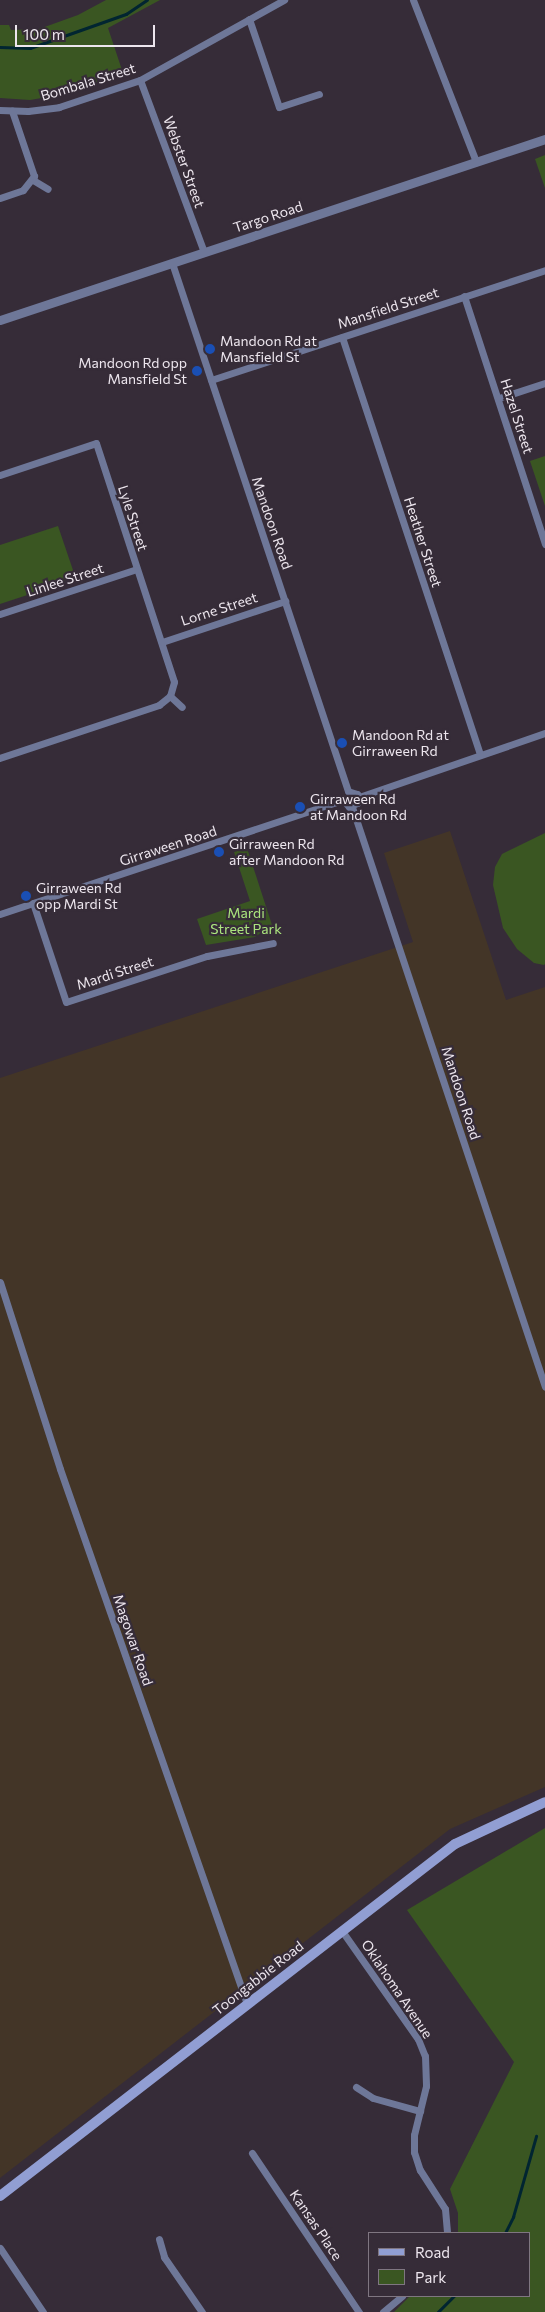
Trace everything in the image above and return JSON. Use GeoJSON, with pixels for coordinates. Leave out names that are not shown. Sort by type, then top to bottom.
{"type":"FeatureCollection","features":[{"type":"Feature","properties":{"kind":"main road","name":"Toongabbie Road"},"geometry":{"type":"LineString","coordinates":[[0,2196],[455,1844],[545,1802]]}},
{"type":"Feature","properties":{"kind":"street","name":"Bombala Street"},"geometry":{"type":"LineString","coordinates":[[0,110],[12,111],[59,107],[140,80],[284,0]]}},
{"type":"Feature","properties":{"kind":"street"},"geometry":{"type":"LineString","coordinates":[[412,0],[476,162]]}},
{"type":"Feature","properties":{"kind":"street"},"geometry":{"type":"LineString","coordinates":[[249,19],[280,107],[319,94]]}},
{"type":"Feature","properties":{"kind":"street","name":"Webster Street"},"geometry":{"type":"LineString","coordinates":[[140,80],[204,252]]}},
{"type":"Feature","properties":{"kind":"street"},"geometry":{"type":"LineString","coordinates":[[0,198],[23,190],[33,180],[34,168],[12,111]]}},
{"type":"Feature","properties":{"kind":"street","name":"Targo Road"},"geometry":{"type":"LineString","coordinates":[[0,320],[545,140]]}},
{"type":"Feature","properties":{"kind":"street"},"geometry":{"type":"LineString","coordinates":[[33,180],[48,189]]}},
{"type":"Feature","properties":{"kind":"street","name":"Mandoon Road"},"geometry":{"type":"LineString","coordinates":[[172,263],[348,791]]}},
{"type":"Feature","properties":{"kind":"street","name":"Mansfield Street"},"geometry":{"type":"LineString","coordinates":[[211,380],[545,270]]}},
{"type":"Feature","properties":{"kind":"street","name":"Hazel Street"},"geometry":{"type":"LineString","coordinates":[[464,296],[499,398],[545,544]]}},
{"type":"Feature","properties":{"kind":"street","name":"Heather Street"},"geometry":{"type":"LineString","coordinates":[[342,337],[480,755]]}},
{"type":"Feature","properties":{"kind":"street"},"geometry":{"type":"LineString","coordinates":[[499,398],[545,384]]}},
{"type":"Feature","properties":{"kind":"street","name":"Lyle Street"},"geometry":{"type":"LineString","coordinates":[[0,475],[96,443],[174,682],[170,696]]}},
{"type":"Feature","properties":{"kind":"street","name":"Linlee Street"},"geometry":{"type":"LineString","coordinates":[[0,614],[137,569]]}},
{"type":"Feature","properties":{"kind":"street","name":"Lorne Street"},"geometry":{"type":"LineString","coordinates":[[162,642],[285,601]]}},
{"type":"Feature","properties":{"kind":"street"},"geometry":{"type":"LineString","coordinates":[[0,758],[159,705],[170,696],[182,706]]}},
{"type":"Feature","properties":{"kind":"street"},"geometry":{"type":"LineString","coordinates":[[359,797],[355,792],[348,791],[342,800],[352,807],[359,797],[545,733]]}},
{"type":"Feature","properties":{"kind":"street","name":"Girraween Road"},"geometry":{"type":"LineString","coordinates":[[0,914],[342,800]]}},
{"type":"Feature","properties":{"kind":"street","name":"Mandoon Road"},"geometry":{"type":"LineString","coordinates":[[352,807],[545,1388]]}},
{"type":"Feature","properties":{"kind":"street","name":"Mardi Street"},"geometry":{"type":"LineString","coordinates":[[33,903],[66,1002],[208,956],[274,943]]}},
{"type":"Feature","properties":{"kind":"street","name":"Magowar Road"},"geometry":{"type":"LineString","coordinates":[[0,1282],[60,1469],[247,2004]]}},
{"type":"Feature","properties":{"kind":"street","name":"Oklahoma Avenue"},"geometry":{"type":"LineString","coordinates":[[342,1931],[418,2040],[427,2072],[414,2135],[414,2152],[420,2170],[445,2209],[447,2232]]}},
{"type":"Feature","properties":{"kind":"street"},"geometry":{"type":"LineString","coordinates":[[356,2087],[373,2098],[420,2112]]}},
{"type":"Feature","properties":{"kind":"street","name":"Kansas Place"},"geometry":{"type":"LineString","coordinates":[[252,2153],[359,2312]]}},
{"type":"Feature","properties":{"kind":"street"},"geometry":{"type":"LineString","coordinates":[[159,2239],[164,2257],[202,2312]]}},
{"type":"Feature","properties":{"kind":"street"},"geometry":{"type":"LineString","coordinates":[[0,2248],[42,2312]]}},
{"type":"Feature","properties":{"kind":"street"},"geometry":{"type":"LineString","coordinates":[[384,2312],[401,2297]]}},
{"type":"Feature","properties":{"kind":"shaded area"},"geometry":{"type":"Polygon","coordinates":[[[450,831],[506,1000],[545,987],[545,1787],[450,1829],[0,2178],[0,1078],[413,942],[384,853],[450,831]]]}},
{"type":"Feature","properties":{"kind":"green space"},"geometry":{"type":"Polygon","coordinates":[[[106,0],[160,0],[108,28],[123,73],[59,95],[30,100],[0,98],[0,25],[9,25],[11,30],[39,29],[78,15],[106,0]]]}},
{"type":"Feature","properties":{"kind":"green space"},"geometry":{"type":"Polygon","coordinates":[[[545,155],[545,188],[535,159],[545,155]]]}},
{"type":"Feature","properties":{"kind":"green space"},"geometry":{"type":"Polygon","coordinates":[[[545,456],[545,506],[530,461],[545,456]]]}},
{"type":"Feature","properties":{"kind":"green space"},"geometry":{"type":"Polygon","coordinates":[[[58,526],[76,579],[0,604],[0,545],[58,526]]]}},
{"type":"Feature","properties":{"kind":"green space"},"geometry":{"type":"Polygon","coordinates":[[[545,833],[544,965],[534,963],[517,949],[503,928],[493,885],[495,867],[502,854],[545,833]]]}},
{"type":"Feature","properties":{"kind":"green space","name":"Mardi Street Park"},"geometry":{"type":"Polygon","coordinates":[[[247,848],[272,925],[255,937],[206,945],[197,919],[250,901],[234,852],[247,848]]]}},
{"type":"Feature","properties":{"kind":"green space"},"geometry":{"type":"Polygon","coordinates":[[[545,1828],[545,2312],[394,2312],[409,2297],[530,2297],[530,2232],[458,2232],[458,2213],[450,2189],[514,2062],[407,1910],[545,1828]]]}},
{"type":"Feature","properties":{"kind":"waterway"},"geometry":{"type":"LineString","coordinates":[[0,47],[30,48],[126,14],[147,0]]}},
{"type":"Feature","properties":{"kind":"waterway"},"geometry":{"type":"LineString","coordinates":[[506,2232],[513,2217],[536,2136]]}},
{"type":"Feature","properties":{"kind":"waterway"},"geometry":{"type":"LineString","coordinates":[[438,2312],[453,2297]]}},
{"type":"Feature","properties":{"kind":"place","name":"Mandoon Rd at Mansfield St"},"geometry":{"type":"Point","coordinates":[210,349]}},
{"type":"Feature","properties":{"kind":"place","name":"Mandoon Rd opp Mansfield St"},"geometry":{"type":"Point","coordinates":[197,371]}},
{"type":"Feature","properties":{"kind":"place","name":"Mandoon Rd at Girraween Rd"},"geometry":{"type":"Point","coordinates":[342,743]}},
{"type":"Feature","properties":{"kind":"place","name":"Girraween Rd at Mandoon Rd"},"geometry":{"type":"Point","coordinates":[300,807]}},
{"type":"Feature","properties":{"kind":"place","name":"Girraween Rd after Mandoon Rd"},"geometry":{"type":"Point","coordinates":[219,852]}},
{"type":"Feature","properties":{"kind":"place","name":"Girraween Rd opp Mardi St"},"geometry":{"type":"Point","coordinates":[26,896]}}]}
